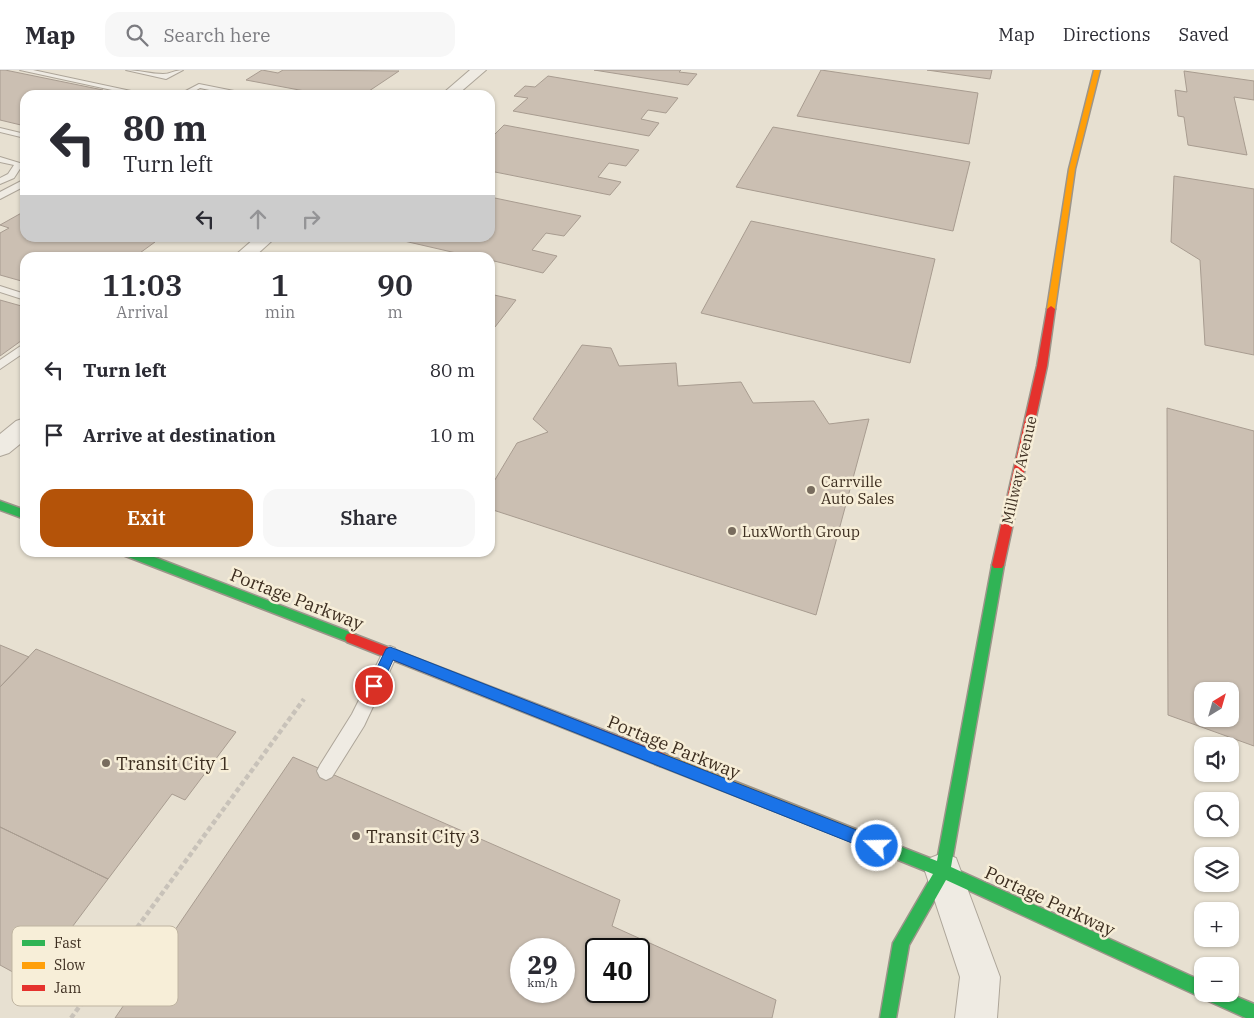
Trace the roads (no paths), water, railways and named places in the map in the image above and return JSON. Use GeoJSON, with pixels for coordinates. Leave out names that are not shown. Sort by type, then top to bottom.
{"type":"FeatureCollection","features":[{"type":"Feature","properties":{"kind":"street"},"geometry":{"type":"LineString","coordinates":[[454,90],[479,70]]}},
{"type":"Feature","properties":{"kind":"street","name":"Millway Avenue"},"geometry":{"type":"LineString","coordinates":[[888,1018],[900,943],[943,871],[1003,540],[1042,366],[1072,169],[1097,70]]}},
{"type":"Feature","properties":{"kind":"street"},"geometry":{"type":"LineString","coordinates":[[248,252],[261,242]]}},
{"type":"Feature","properties":{"kind":"street"},"geometry":{"type":"LineString","coordinates":[[0,447],[20,431]]}},
{"type":"Feature","properties":{"kind":"street"},"geometry":{"type":"LineString","coordinates":[[0,505],[20,513]]}},
{"type":"Feature","properties":{"kind":"street","name":"Portage Parkway"},"geometry":{"type":"LineString","coordinates":[[139,557],[390,653],[943,871],[1194,985]]}},
{"type":"Feature","properties":{"kind":"street","name":"Millway Avenue"},"geometry":{"type":"LineString","coordinates":[[943,871],[980,978],[976,1018]]}},
{"type":"Feature","properties":{"kind":"street"},"geometry":{"type":"LineString","coordinates":[[1230,1002],[1254,1013]]}},
{"type":"Feature","properties":{"kind":"lane"},"geometry":{"type":"LineString","coordinates":[[23,70],[121,90]]}},
{"type":"Feature","properties":{"kind":"lane"},"geometry":{"type":"LineString","coordinates":[[129,70],[166,77],[180,70]]}},
{"type":"Feature","properties":{"kind":"lane"},"geometry":{"type":"LineString","coordinates":[[191,90],[199,86],[219,90]]}},
{"type":"Feature","properties":{"kind":"lane"},"geometry":{"type":"LineString","coordinates":[[0,130],[20,135]]}},
{"type":"Feature","properties":{"kind":"lane"},"geometry":{"type":"LineString","coordinates":[[0,159],[19,164],[11,176],[0,182]]}},
{"type":"Feature","properties":{"kind":"lane"},"geometry":{"type":"LineString","coordinates":[[0,196],[20,185]]}},
{"type":"Feature","properties":{"kind":"lane"},"geometry":{"type":"LineString","coordinates":[[0,289],[20,295]]}},
{"type":"Feature","properties":{"kind":"lane"},"geometry":{"type":"LineString","coordinates":[[0,365],[20,351]]}},
{"type":"Feature","properties":{"kind":"lane"},"geometry":{"type":"LineString","coordinates":[[326,771],[358,720],[390,653]]}},
{"type":"Feature","properties":{"kind":"place","name":"Carrville Auto Sales"},"geometry":{"type":"Point","coordinates":[811,490]}},
{"type":"Feature","properties":{"kind":"place","name":"LuxWorth Group"},"geometry":{"type":"Point","coordinates":[732,531]}},
{"type":"Feature","properties":{"kind":"place","name":"Transit City 1"},"geometry":{"type":"Point","coordinates":[106,763]}},
{"type":"Feature","properties":{"kind":"place","name":"Transit City 3"},"geometry":{"type":"Point","coordinates":[356,836]}}]}
